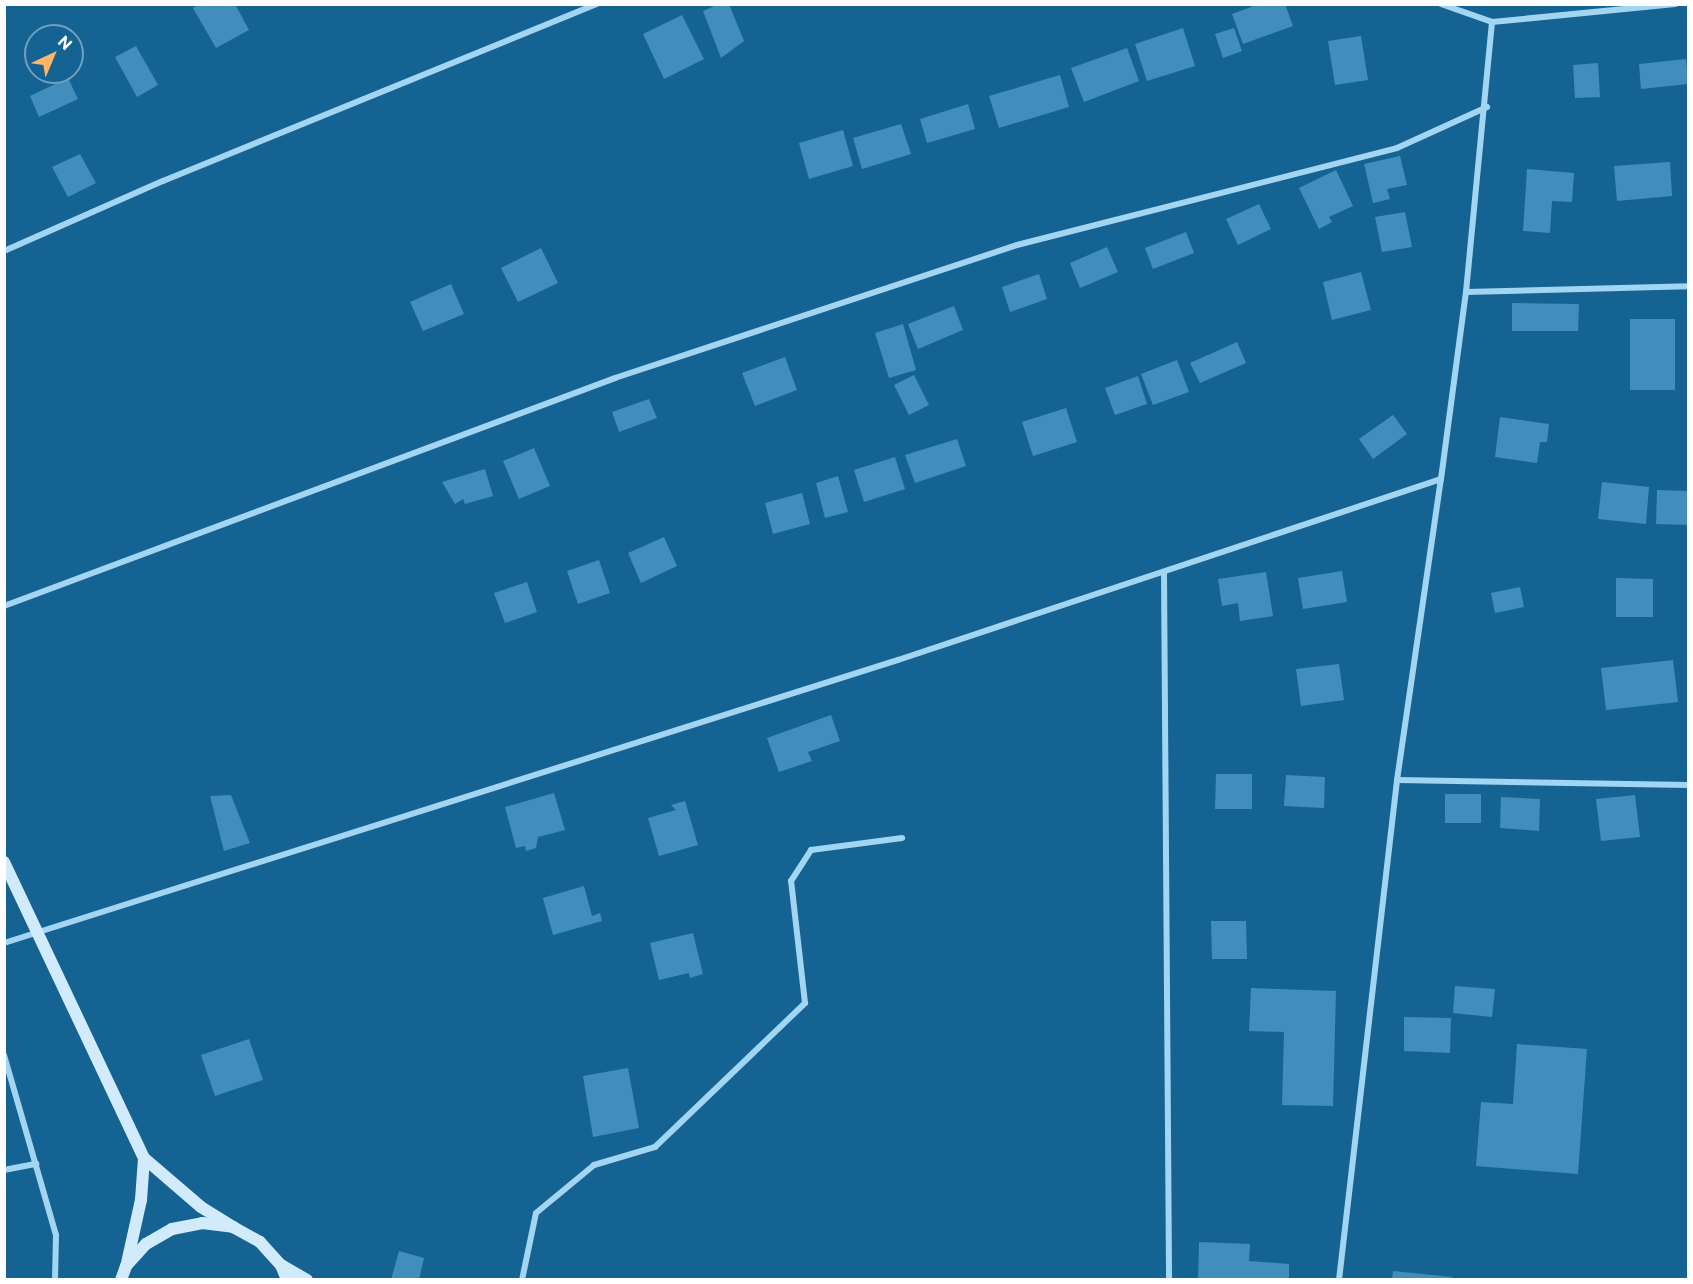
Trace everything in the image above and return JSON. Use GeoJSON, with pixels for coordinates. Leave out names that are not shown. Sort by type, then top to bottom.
{"type":"FeatureCollection","features":[{"type":"Feature","properties":{"kind":"street"},"geometry":{"type":"LineString","coordinates":[[4,251],[163,181],[597,4]]}},
{"type":"Feature","properties":{"kind":"street"},"geometry":{"type":"LineString","coordinates":[[1441,4],[1492,22],[1675,4]]}},
{"type":"Feature","properties":{"kind":"street"},"geometry":{"type":"LineString","coordinates":[[1339,1280],[1397,780],[1442,479],[1467,292],[1487,107],[1492,22]]}},
{"type":"Feature","properties":{"kind":"street"},"geometry":{"type":"LineString","coordinates":[[4,606],[638,371],[1017,245],[1397,148],[1487,107]]}},
{"type":"Feature","properties":{"kind":"street"},"geometry":{"type":"LineString","coordinates":[[1467,292],[1689,286]]}},
{"type":"Feature","properties":{"kind":"street"},"geometry":{"type":"LineString","coordinates":[[4,943],[1164,573],[1442,479]]}},
{"type":"Feature","properties":{"kind":"street"},"geometry":{"type":"LineString","coordinates":[[1164,573],[1169,1280]]}},
{"type":"Feature","properties":{"kind":"street"},"geometry":{"type":"LineString","coordinates":[[1397,780],[1689,785]]}},
{"type":"Feature","properties":{"kind":"street"},"geometry":{"type":"LineString","coordinates":[[522,1280],[536,1213],[594,1165],[655,1148],[805,1004],[791,881],[811,850],[902,838]]}},
{"type":"Feature","properties":{"kind":"street"},"geometry":{"type":"LineString","coordinates":[[4,862],[144,1158],[201,1207],[260,1242],[281,1265],[307,1280]]}},
{"type":"Feature","properties":{"kind":"street"},"geometry":{"type":"LineString","coordinates":[[4,1055],[56,1235],[55,1280]]}},
{"type":"Feature","properties":{"kind":"street"},"geometry":{"type":"LineString","coordinates":[[121,1280],[141,1200],[144,1158]]}},
{"type":"Feature","properties":{"kind":"street"},"geometry":{"type":"LineString","coordinates":[[4,1170],[36,1164]]}},
{"type":"Feature","properties":{"kind":"street"},"geometry":{"type":"LineString","coordinates":[[126,1266],[146,1244],[172,1229],[202,1223],[233,1227]]}},
{"type":"Feature","properties":{"kind":"street"},"geometry":{"type":"LineString","coordinates":[[281,1265],[287,1280]]}},
{"type":"Feature","properties":{"kind":"building"},"geometry":{"type":"Polygon","coordinates":[[[199,4],[235,4],[249,30],[216,48],[193,8],[199,4]]]}},
{"type":"Feature","properties":{"kind":"building"},"geometry":{"type":"Polygon","coordinates":[[[719,4],[729,4],[744,41],[721,58],[703,11],[719,4]]]}},
{"type":"Feature","properties":{"kind":"building"},"geometry":{"type":"Polygon","coordinates":[[[1259,4],[1285,4],[1293,26],[1243,44],[1232,14],[1259,4]]]}},
{"type":"Feature","properties":{"kind":"building"},"geometry":{"type":"Polygon","coordinates":[[[682,15],[704,59],[664,79],[643,34],[682,15]]]}},
{"type":"Feature","properties":{"kind":"building"},"geometry":{"type":"Polygon","coordinates":[[[1183,28],[1195,66],[1147,81],[1135,44],[1183,28]]]}},
{"type":"Feature","properties":{"kind":"building"},"geometry":{"type":"Polygon","coordinates":[[[1234,28],[1242,51],[1223,58],[1215,34],[1234,28]]]}},
{"type":"Feature","properties":{"kind":"building"},"geometry":{"type":"Polygon","coordinates":[[[1361,36],[1368,80],[1335,85],[1328,41],[1361,36]]]}},
{"type":"Feature","properties":{"kind":"building"},"geometry":{"type":"Polygon","coordinates":[[[136,46],[158,85],[137,97],[115,57],[136,46]]]}},
{"type":"Feature","properties":{"kind":"building"},"geometry":{"type":"Polygon","coordinates":[[[1127,48],[1139,81],[1084,102],[1071,68],[1127,48]]]}},
{"type":"Feature","properties":{"kind":"building"},"geometry":{"type":"Polygon","coordinates":[[[1686,59],[1688,84],[1641,89],[1639,64],[1686,59]]]}},
{"type":"Feature","properties":{"kind":"building"},"geometry":{"type":"Polygon","coordinates":[[[1598,63],[1600,97],[1575,98],[1573,65],[1598,63]]]}},
{"type":"Feature","properties":{"kind":"building"},"geometry":{"type":"Polygon","coordinates":[[[1060,75],[1069,107],[999,128],[989,96],[1060,75]]]}},
{"type":"Feature","properties":{"kind":"building"},"geometry":{"type":"Polygon","coordinates":[[[55,84],[71,84],[78,99],[39,117],[30,96],[55,84]]]}},
{"type":"Feature","properties":{"kind":"building"},"geometry":{"type":"Polygon","coordinates":[[[968,104],[975,129],[927,143],[920,119],[968,104]]]}},
{"type":"Feature","properties":{"kind":"building"},"geometry":{"type":"Polygon","coordinates":[[[901,124],[911,154],[862,169],[853,138],[901,124]]]}},
{"type":"Feature","properties":{"kind":"building"},"geometry":{"type":"Polygon","coordinates":[[[843,130],[853,166],[809,179],[799,143],[843,130]]]}},
{"type":"Feature","properties":{"kind":"building"},"geometry":{"type":"Polygon","coordinates":[[[80,154],[96,183],[68,197],[52,167],[80,154]]]}},
{"type":"Feature","properties":{"kind":"building"},"geometry":{"type":"Polygon","coordinates":[[[1400,156],[1407,185],[1387,189],[1390,199],[1373,203],[1364,164],[1400,156]]]}},
{"type":"Feature","properties":{"kind":"building"},"geometry":{"type":"Polygon","coordinates":[[[1670,162],[1672,196],[1617,201],[1614,166],[1670,162]]]}},
{"type":"Feature","properties":{"kind":"building"},"geometry":{"type":"Polygon","coordinates":[[[1527,169],[1574,173],[1572,202],[1552,201],[1550,233],[1523,231],[1527,169]]]}},
{"type":"Feature","properties":{"kind":"building"},"geometry":{"type":"Polygon","coordinates":[[[1336,170],[1353,206],[1329,217],[1332,222],[1319,229],[1299,188],[1336,170]]]}},
{"type":"Feature","properties":{"kind":"building"},"geometry":{"type":"Polygon","coordinates":[[[1259,204],[1271,229],[1238,245],[1226,219],[1259,204]]]}},
{"type":"Feature","properties":{"kind":"building"},"geometry":{"type":"Polygon","coordinates":[[[1405,212],[1412,247],[1382,252],[1375,217],[1405,212]]]}},
{"type":"Feature","properties":{"kind":"building"},"geometry":{"type":"Polygon","coordinates":[[[1186,232],[1194,253],[1153,269],[1145,248],[1186,232]]]}},
{"type":"Feature","properties":{"kind":"building"},"geometry":{"type":"Polygon","coordinates":[[[1107,247],[1118,272],[1080,288],[1070,263],[1107,247]]]}},
{"type":"Feature","properties":{"kind":"building"},"geometry":{"type":"Polygon","coordinates":[[[541,248],[558,283],[518,302],[501,268],[541,248]]]}},
{"type":"Feature","properties":{"kind":"building"},"geometry":{"type":"Polygon","coordinates":[[[1361,272],[1371,310],[1332,320],[1323,282],[1361,272]]]}},
{"type":"Feature","properties":{"kind":"building"},"geometry":{"type":"Polygon","coordinates":[[[1039,274],[1047,299],[1010,312],[1002,287],[1039,274]]]}},
{"type":"Feature","properties":{"kind":"building"},"geometry":{"type":"Polygon","coordinates":[[[451,284],[464,314],[423,331],[410,302],[451,284]]]}},
{"type":"Feature","properties":{"kind":"building"},"geometry":{"type":"Polygon","coordinates":[[[1512,303],[1579,304],[1578,331],[1512,331],[1512,303]]]}},
{"type":"Feature","properties":{"kind":"building"},"geometry":{"type":"Polygon","coordinates":[[[954,306],[963,330],[918,349],[908,324],[954,306]]]}},
{"type":"Feature","properties":{"kind":"building"},"geometry":{"type":"Polygon","coordinates":[[[1630,319],[1675,319],[1675,390],[1630,390],[1630,319]]]}},
{"type":"Feature","properties":{"kind":"building"},"geometry":{"type":"Polygon","coordinates":[[[903,324],[916,370],[889,378],[875,333],[903,324]]]}},
{"type":"Feature","properties":{"kind":"building"},"geometry":{"type":"Polygon","coordinates":[[[1237,342],[1246,363],[1200,383],[1190,363],[1237,342]]]}},
{"type":"Feature","properties":{"kind":"building"},"geometry":{"type":"Polygon","coordinates":[[[785,357],[797,390],[755,406],[742,373],[785,357]]]}},
{"type":"Feature","properties":{"kind":"building"},"geometry":{"type":"Polygon","coordinates":[[[1177,360],[1189,392],[1153,405],[1141,374],[1177,360]]]}},
{"type":"Feature","properties":{"kind":"building"},"geometry":{"type":"Polygon","coordinates":[[[914,375],[929,405],[909,415],[894,385],[914,375]]]}},
{"type":"Feature","properties":{"kind":"building"},"geometry":{"type":"Polygon","coordinates":[[[1138,376],[1147,404],[1115,415],[1105,388],[1138,376]]]}},
{"type":"Feature","properties":{"kind":"building"},"geometry":{"type":"Polygon","coordinates":[[[649,399],[657,418],[619,432],[612,412],[649,399]]]}},
{"type":"Feature","properties":{"kind":"building"},"geometry":{"type":"Polygon","coordinates":[[[1066,408],[1077,442],[1033,456],[1022,422],[1066,408]]]}},
{"type":"Feature","properties":{"kind":"building"},"geometry":{"type":"Polygon","coordinates":[[[1393,415],[1407,434],[1373,459],[1359,439],[1393,415]]]}},
{"type":"Feature","properties":{"kind":"building"},"geometry":{"type":"Polygon","coordinates":[[[1500,417],[1549,424],[1547,442],[1540,442],[1537,463],[1495,457],[1500,417]]]}},
{"type":"Feature","properties":{"kind":"building"},"geometry":{"type":"Polygon","coordinates":[[[957,439],[966,466],[915,483],[905,455],[957,439]]]}},
{"type":"Feature","properties":{"kind":"building"},"geometry":{"type":"Polygon","coordinates":[[[534,448],[550,486],[519,499],[503,461],[534,448]]]}},
{"type":"Feature","properties":{"kind":"building"},"geometry":{"type":"Polygon","coordinates":[[[895,457],[905,489],[864,502],[854,470],[895,457]]]}},
{"type":"Feature","properties":{"kind":"building"},"geometry":{"type":"Polygon","coordinates":[[[485,469],[493,496],[465,504],[463,499],[455,504],[442,482],[485,469]]]}},
{"type":"Feature","properties":{"kind":"building"},"geometry":{"type":"Polygon","coordinates":[[[838,476],[848,512],[825,518],[816,483],[838,476]]]}},
{"type":"Feature","properties":{"kind":"building"},"geometry":{"type":"Polygon","coordinates":[[[1602,482],[1649,487],[1646,524],[1598,519],[1602,482]]]}},
{"type":"Feature","properties":{"kind":"building"},"geometry":{"type":"Polygon","coordinates":[[[1657,490],[1688,491],[1688,525],[1656,524],[1657,490]]]}},
{"type":"Feature","properties":{"kind":"building"},"geometry":{"type":"Polygon","coordinates":[[[802,493],[810,524],[773,534],[765,503],[802,493]]]}},
{"type":"Feature","properties":{"kind":"building"},"geometry":{"type":"Polygon","coordinates":[[[664,537],[677,566],[641,583],[628,553],[664,537]]]}},
{"type":"Feature","properties":{"kind":"building"},"geometry":{"type":"Polygon","coordinates":[[[599,560],[610,593],[578,604],[567,571],[599,560]]]}},
{"type":"Feature","properties":{"kind":"building"},"geometry":{"type":"Polygon","coordinates":[[[1342,571],[1347,602],[1303,609],[1298,578],[1342,571]]]}},
{"type":"Feature","properties":{"kind":"building"},"geometry":{"type":"Polygon","coordinates":[[[1266,572],[1273,616],[1240,621],[1238,603],[1222,606],[1218,579],[1266,572]]]}},
{"type":"Feature","properties":{"kind":"building"},"geometry":{"type":"Polygon","coordinates":[[[1616,578],[1653,579],[1653,617],[1616,617],[1616,578]]]}},
{"type":"Feature","properties":{"kind":"building"},"geometry":{"type":"Polygon","coordinates":[[[527,582],[537,612],[505,623],[494,593],[527,582]]]}},
{"type":"Feature","properties":{"kind":"building"},"geometry":{"type":"Polygon","coordinates":[[[1520,587],[1524,607],[1495,613],[1491,593],[1520,587]]]}},
{"type":"Feature","properties":{"kind":"building"},"geometry":{"type":"Polygon","coordinates":[[[1673,660],[1678,702],[1606,710],[1601,668],[1673,660]]]}},
{"type":"Feature","properties":{"kind":"building"},"geometry":{"type":"Polygon","coordinates":[[[1339,664],[1344,700],[1301,706],[1296,669],[1339,664]]]}},
{"type":"Feature","properties":{"kind":"building"},"geometry":{"type":"Polygon","coordinates":[[[831,715],[840,741],[808,752],[812,761],[779,772],[767,738],[831,715]]]}},
{"type":"Feature","properties":{"kind":"building"},"geometry":{"type":"Polygon","coordinates":[[[1216,774],[1252,774],[1252,809],[1215,809],[1216,774]]]}},
{"type":"Feature","properties":{"kind":"building"},"geometry":{"type":"Polygon","coordinates":[[[1286,775],[1325,777],[1324,808],[1284,806],[1286,775]]]}},
{"type":"Feature","properties":{"kind":"building"},"geometry":{"type":"Polygon","coordinates":[[[554,793],[565,830],[538,837],[536,848],[526,851],[525,846],[516,848],[505,807],[554,793]]]}},
{"type":"Feature","properties":{"kind":"building"},"geometry":{"type":"Polygon","coordinates":[[[1445,794],[1481,794],[1481,823],[1445,823],[1445,794]]]}},
{"type":"Feature","properties":{"kind":"building"},"geometry":{"type":"Polygon","coordinates":[[[231,795],[250,843],[224,851],[210,796],[231,795]]]}},
{"type":"Feature","properties":{"kind":"building"},"geometry":{"type":"Polygon","coordinates":[[[1635,795],[1640,837],[1601,841],[1596,799],[1635,795]]]}},
{"type":"Feature","properties":{"kind":"building"},"geometry":{"type":"Polygon","coordinates":[[[1501,797],[1540,799],[1539,831],[1500,828],[1501,797]]]}},
{"type":"Feature","properties":{"kind":"building"},"geometry":{"type":"Polygon","coordinates":[[[685,801],[698,845],[659,856],[648,818],[676,810],[671,805],[685,801]]]}},
{"type":"Feature","properties":{"kind":"building"},"geometry":{"type":"Polygon","coordinates":[[[584,886],[592,916],[600,913],[602,921],[553,935],[543,898],[584,886]]]}},
{"type":"Feature","properties":{"kind":"building"},"geometry":{"type":"Polygon","coordinates":[[[1211,921],[1246,921],[1247,959],[1212,959],[1211,921]]]}},
{"type":"Feature","properties":{"kind":"building"},"geometry":{"type":"Polygon","coordinates":[[[693,933],[703,974],[690,978],[689,973],[659,980],[650,943],[693,933]]]}},
{"type":"Feature","properties":{"kind":"building"},"geometry":{"type":"Polygon","coordinates":[[[1455,986],[1495,989],[1492,1017],[1453,1013],[1455,986]]]}},
{"type":"Feature","properties":{"kind":"building"},"geometry":{"type":"Polygon","coordinates":[[[1251,988],[1336,991],[1333,1106],[1282,1105],[1284,1032],[1249,1031],[1251,988]]]}},
{"type":"Feature","properties":{"kind":"building"},"geometry":{"type":"Polygon","coordinates":[[[1404,1017],[1451,1018],[1450,1053],[1404,1051],[1404,1017]]]}},
{"type":"Feature","properties":{"kind":"building"},"geometry":{"type":"Polygon","coordinates":[[[249,1039],[263,1080],[215,1096],[201,1055],[249,1039]]]}},
{"type":"Feature","properties":{"kind":"building"},"geometry":{"type":"Polygon","coordinates":[[[1517,1044],[1587,1049],[1578,1174],[1476,1166],[1481,1102],[1513,1104],[1517,1044]]]}},
{"type":"Feature","properties":{"kind":"building"},"geometry":{"type":"Polygon","coordinates":[[[628,1068],[639,1128],[593,1137],[583,1076],[628,1068]]]}},
{"type":"Feature","properties":{"kind":"building"},"geometry":{"type":"Polygon","coordinates":[[[1199,1242],[1250,1244],[1249,1261],[1289,1264],[1289,1280],[1198,1280],[1199,1242]]]}},
{"type":"Feature","properties":{"kind":"building"},"geometry":{"type":"Polygon","coordinates":[[[399,1251],[424,1258],[419,1280],[391,1280],[399,1251]]]}},
{"type":"Feature","properties":{"kind":"building"},"geometry":{"type":"Polygon","coordinates":[[[1393,1271],[1452,1277],[1452,1280],[1392,1280],[1393,1271]]]}}]}
